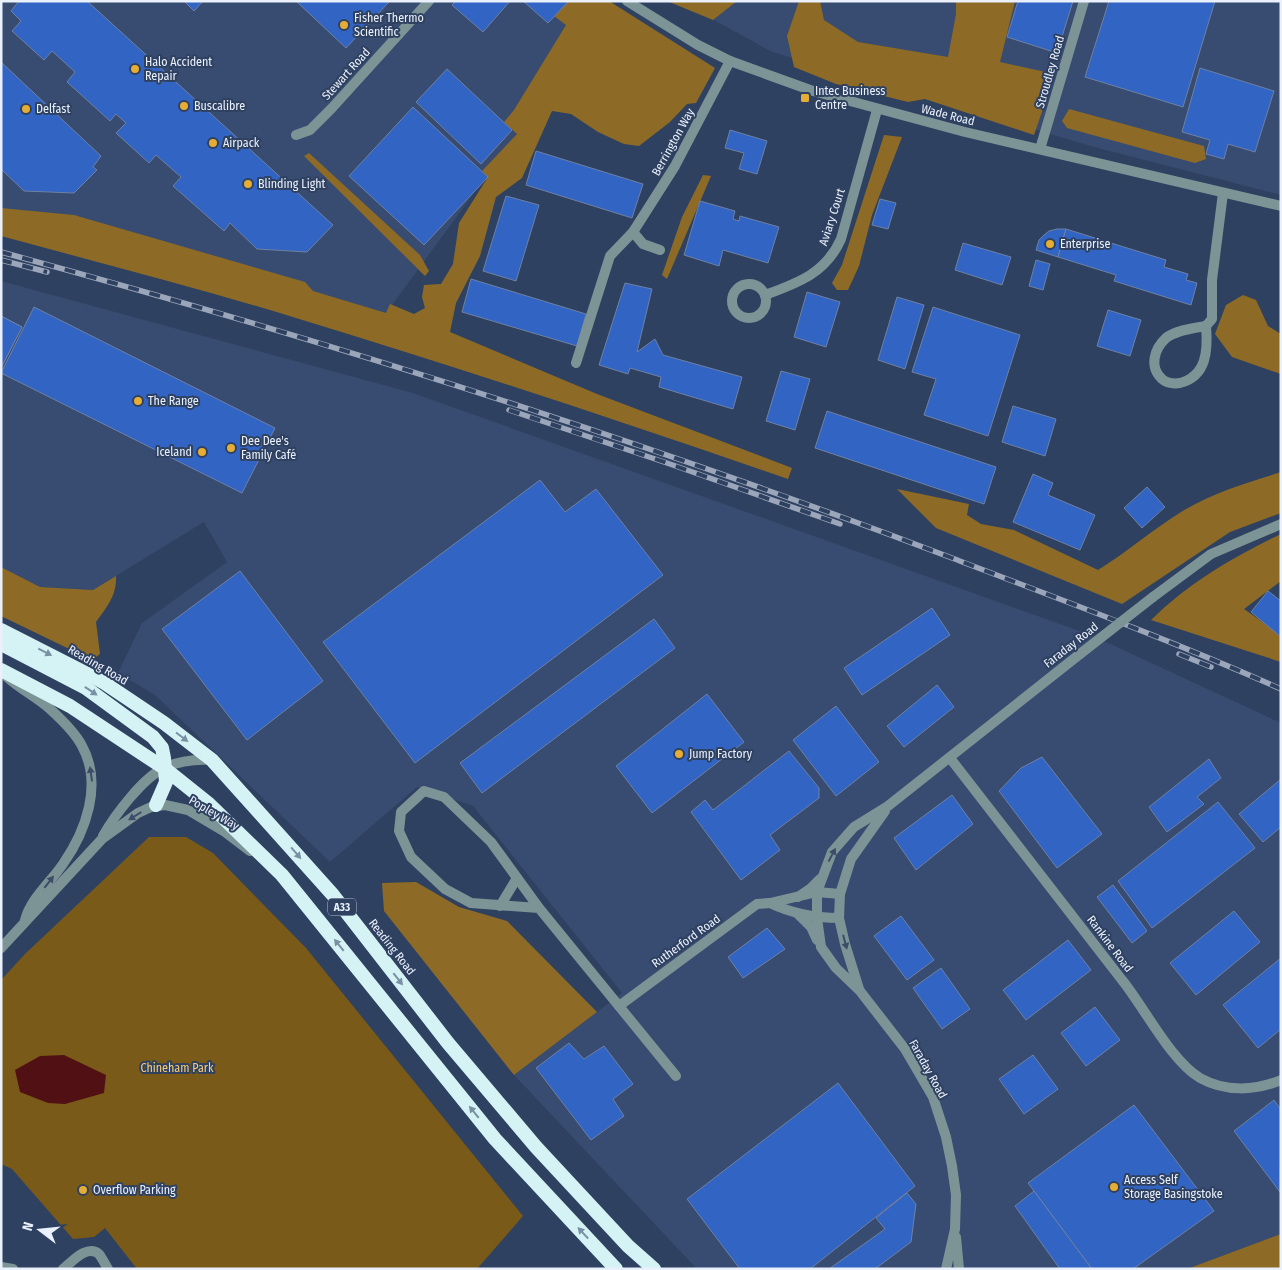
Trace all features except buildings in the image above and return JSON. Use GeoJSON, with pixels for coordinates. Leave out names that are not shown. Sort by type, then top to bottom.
{"type":"FeatureCollection","features":[{"type":"Feature","properties":{"kind":"highway","name":"Reading Road"},"geometry":{"type":"LineString","coordinates":[[1,630],[102,682],[164,723],[212,760],[333,895],[448,1044],[536,1147],[628,1246],[654,1269]]}},
{"type":"Feature","properties":{"kind":"highway"},"geometry":{"type":"LineString","coordinates":[[1,644],[86,688],[153,737],[162,748],[166,782],[156,805]]}},
{"type":"Feature","properties":{"kind":"highway","name":"A33"},"geometry":{"type":"LineString","coordinates":[[1,672],[70,706],[164,768],[209,804],[282,875],[496,1139],[616,1269]]}},
{"type":"Feature","properties":{"kind":"street","name":"Stewart Road"},"geometry":{"type":"LineString","coordinates":[[296,135],[310,130],[332,108],[429,1]]}},
{"type":"Feature","properties":{"kind":"street","name":"Wade Road"},"geometry":{"type":"LineString","coordinates":[[627,1],[698,45],[730,61],[813,91],[877,110],[965,132],[1281,206]]}},
{"type":"Feature","properties":{"kind":"street","name":"Stroudley Road"},"geometry":{"type":"LineString","coordinates":[[1040,149],[1084,1]]}},
{"type":"Feature","properties":{"kind":"street","name":"Berrington Way"},"geometry":{"type":"LineString","coordinates":[[576,363],[610,256],[634,232],[675,166],[730,61]]}},
{"type":"Feature","properties":{"kind":"street","name":"Aviary Court"},"geometry":{"type":"LineString","coordinates":[[765,295],[797,284],[820,269],[835,252],[841,239],[877,110]]}},
{"type":"Feature","properties":{"kind":"street"},"geometry":{"type":"LineString","coordinates":[[1206,326],[1207,353],[1202,367],[1190,380],[1175,384],[1162,380],[1154,368],[1154,357],[1167,337],[1188,329],[1206,326],[1212,319],[1212,280],[1223,193]]}},
{"type":"Feature","properties":{"kind":"street"},"geometry":{"type":"LineString","coordinates":[[634,232],[643,244],[660,250]]}},
{"type":"Feature","properties":{"kind":"street","name":"Faraday Road"},"geometry":{"type":"LineString","coordinates":[[946,1269],[954,1229],[956,1195],[946,1138],[932,1097],[905,1049],[860,991],[836,968],[821,947],[817,918],[817,892],[832,852],[854,827],[888,806],[1153,597],[1211,554],[1281,524]]}},
{"type":"Feature","properties":{"kind":"street"},"geometry":{"type":"LineString","coordinates":[[1,672],[18,687],[48,707],[68,727],[83,746],[91,767],[90,807],[79,838],[63,865],[28,908],[24,923]]}},
{"type":"Feature","properties":{"kind":"street","name":"Rankine Road"},"geometry":{"type":"LineString","coordinates":[[950,758],[1123,981],[1184,1064],[1200,1078],[1220,1086],[1253,1088],[1281,1080]]}},
{"type":"Feature","properties":{"kind":"street"},"geometry":{"type":"LineString","coordinates":[[102,838],[109,825],[138,789],[164,768],[194,760],[212,760]]}},
{"type":"Feature","properties":{"kind":"street"},"geometry":{"type":"LineString","coordinates":[[539,908],[471,903],[445,888],[411,857],[399,831],[401,812],[424,791],[444,797],[491,842],[539,908],[676,1076]]}},
{"type":"Feature","properties":{"kind":"street"},"geometry":{"type":"LineString","coordinates":[[1,948],[102,838],[138,813],[156,805]]}},
{"type":"Feature","properties":{"kind":"street","name":"Popley Way"},"geometry":{"type":"LineString","coordinates":[[156,805],[188,810],[225,832],[282,875]]}},
{"type":"Feature","properties":{"kind":"street","name":"Faraday Road"},"geometry":{"type":"LineString","coordinates":[[860,991],[839,918],[840,894],[851,859],[888,806]]}},
{"type":"Feature","properties":{"kind":"street"},"geometry":{"type":"LineString","coordinates":[[798,897],[823,876]]}},
{"type":"Feature","properties":{"kind":"street"},"geometry":{"type":"LineString","coordinates":[[500,906],[517,878]]}},
{"type":"Feature","properties":{"kind":"street","name":"Rutherford Road"},"geometry":{"type":"LineString","coordinates":[[619,1006],[757,904],[770,903],[817,892],[840,894]]}},
{"type":"Feature","properties":{"kind":"street"},"geometry":{"type":"LineString","coordinates":[[770,903],[798,914],[817,918],[839,918]]}},
{"type":"Feature","properties":{"kind":"street"},"geometry":{"type":"LineString","coordinates":[[798,914],[811,927],[821,947]]}},
{"type":"Feature","properties":{"kind":"street","name":"Faraday Road"},"geometry":{"type":"LineString","coordinates":[[954,1229],[959,1269]]}},
{"type":"Feature","properties":{"kind":"street"},"geometry":{"type":"LineString","coordinates":[[63,1269],[84,1252],[92,1251],[99,1254],[108,1269]]}},
{"type":"Feature","properties":{"kind":"street"},"geometry":{"type":"LineString","coordinates":[[1,1266],[13,1269]]}},
{"type":"Feature","properties":{"kind":"shaded area"},"geometry":{"type":"Polygon","coordinates":[[[1,1],[589,1],[604,15],[376,327],[1,221],[1,1]]]}},
{"type":"Feature","properties":{"kind":"shaded area"},"geometry":{"type":"Polygon","coordinates":[[[566,1],[609,1],[715,68],[696,103],[687,104],[670,122],[639,146],[624,144],[598,132],[571,114],[552,111],[522,178],[496,197],[480,256],[456,303],[450,332],[597,394],[792,468],[788,479],[543,396],[358,337],[223,296],[1,236],[1,208],[74,215],[305,282],[313,291],[386,313],[390,304],[414,314],[425,308],[422,297],[424,285],[441,284],[453,264],[459,223],[488,177],[482,171],[517,134],[504,122],[514,110],[566,25],[554,16],[566,1]]]}},
{"type":"Feature","properties":{"kind":"shaded area"},"geometry":{"type":"Polygon","coordinates":[[[667,1],[737,1],[713,20],[667,1]]]}},
{"type":"Feature","properties":{"kind":"shaded area"},"geometry":{"type":"Polygon","coordinates":[[[679,1],[1281,1],[1281,195],[1094,147],[772,52],[679,1]]]}},
{"type":"Feature","properties":{"kind":"shaded area"},"geometry":{"type":"Polygon","coordinates":[[[799,1],[820,1],[824,20],[858,42],[948,57],[956,14],[956,1],[1015,1],[1000,62],[1055,74],[1034,135],[925,99],[908,102],[836,84],[794,67],[787,36],[799,1]]]}},
{"type":"Feature","properties":{"kind":"shaded area"},"geometry":{"type":"Polygon","coordinates":[[[1069,109],[1204,146],[1206,159],[1195,163],[1067,128],[1062,121],[1069,109]]]}},
{"type":"Feature","properties":{"kind":"shaded area"},"geometry":{"type":"Polygon","coordinates":[[[884,135],[902,137],[872,215],[859,266],[848,290],[837,290],[832,283],[842,265],[884,135]]]}},
{"type":"Feature","properties":{"kind":"shaded area"},"geometry":{"type":"Polygon","coordinates":[[[309,153],[420,255],[429,271],[425,276],[304,156],[309,153]]]}},
{"type":"Feature","properties":{"kind":"shaded area"},"geometry":{"type":"Polygon","coordinates":[[[703,175],[711,176],[667,279],[662,275],[682,217],[703,175]]]}},
{"type":"Feature","properties":{"kind":"shaded area"},"geometry":{"type":"Polygon","coordinates":[[[1,281],[413,393],[1091,635],[1281,723],[1281,1234],[1187,1269],[697,1269],[514,1075],[622,993],[473,806],[417,787],[330,862],[155,695],[118,673],[142,623],[227,562],[204,522],[93,590],[40,587],[1,567],[1,281]]]}},
{"type":"Feature","properties":{"kind":"shaded area"},"geometry":{"type":"Polygon","coordinates":[[[1243,295],[1256,300],[1268,326],[1281,334],[1281,374],[1232,357],[1215,334],[1226,305],[1243,295]]]}},
{"type":"Feature","properties":{"kind":"shaded area"},"geometry":{"type":"Polygon","coordinates":[[[1281,472],[1281,513],[1230,532],[1122,604],[936,528],[897,489],[969,504],[967,515],[981,524],[1014,530],[1098,570],[1170,519],[1204,499],[1281,472]]]}},
{"type":"Feature","properties":{"kind":"shaded area"},"geometry":{"type":"Polygon","coordinates":[[[1281,534],[1281,581],[1244,609],[1281,635],[1281,662],[1151,620],[1181,594],[1212,572],[1281,534]]]}},
{"type":"Feature","properties":{"kind":"shaded area"},"geometry":{"type":"Polygon","coordinates":[[[1,567],[40,587],[93,590],[116,576],[113,595],[96,622],[100,654],[92,660],[1,616],[1,567]]]}},
{"type":"Feature","properties":{"kind":"shaded area"},"geometry":{"type":"Polygon","coordinates":[[[416,882],[459,907],[507,921],[597,1012],[514,1075],[384,911],[382,883],[416,882]]]}},
{"type":"Feature","properties":{"kind":"shaded area"},"geometry":{"type":"Polygon","coordinates":[[[64,1055],[106,1075],[104,1093],[65,1104],[48,1103],[20,1092],[15,1070],[40,1056],[64,1055]]]}},
{"type":"Feature","properties":{"kind":"shaded area"},"geometry":{"type":"Polygon","coordinates":[[[1281,1234],[1281,1269],[1187,1269],[1281,1234]]]}},
{"type":"Feature","properties":{"kind":"green space","name":"Chineham Park"},"geometry":{"type":"Polygon","coordinates":[[[149,837],[186,837],[213,853],[306,948],[523,1216],[477,1269],[137,1269],[105,1228],[94,1237],[73,1239],[12,1169],[1,1164],[1,980],[25,954],[149,837]]]}},
{"type":"Feature","properties":{"kind":"railway"},"geometry":{"type":"LineString","coordinates":[[1,252],[242,320],[481,393],[599,432],[952,558],[1076,605],[1281,689]]}},
{"type":"Feature","properties":{"kind":"railway"},"geometry":{"type":"LineString","coordinates":[[1,260],[47,272]]}},
{"type":"Feature","properties":{"kind":"railway"},"geometry":{"type":"LineString","coordinates":[[509,410],[840,524]]}},
{"type":"Feature","properties":{"kind":"railway"},"geometry":{"type":"LineString","coordinates":[[1179,654],[1211,667]]}},
{"type":"Feature","properties":{"kind":"place","name":"Fisher Thermo Scientific"},"geometry":{"type":"Point","coordinates":[344,25]}},
{"type":"Feature","properties":{"kind":"place","name":"Halo Accident Repair"},"geometry":{"type":"Point","coordinates":[135,69]}},
{"type":"Feature","properties":{"kind":"place","name":"Intec Business Centre"},"geometry":{"type":"Point","coordinates":[805,98]}},
{"type":"Feature","properties":{"kind":"place","name":"Buscalibre"},"geometry":{"type":"Point","coordinates":[184,106]}},
{"type":"Feature","properties":{"kind":"place","name":"Delfast"},"geometry":{"type":"Point","coordinates":[26,109]}},
{"type":"Feature","properties":{"kind":"place","name":"Airpack"},"geometry":{"type":"Point","coordinates":[213,143]}},
{"type":"Feature","properties":{"kind":"place","name":"Blinding Light"},"geometry":{"type":"Point","coordinates":[248,184]}},
{"type":"Feature","properties":{"kind":"place","name":"Enterprise"},"geometry":{"type":"Point","coordinates":[1050,244]}},
{"type":"Feature","properties":{"kind":"place","name":"The Range"},"geometry":{"type":"Point","coordinates":[138,401]}},
{"type":"Feature","properties":{"kind":"place","name":"Dee Dee's Family Café"},"geometry":{"type":"Point","coordinates":[231,448]}},
{"type":"Feature","properties":{"kind":"place","name":"Iceland"},"geometry":{"type":"Point","coordinates":[202,452]}},
{"type":"Feature","properties":{"kind":"place","name":"Jump Factory"},"geometry":{"type":"Point","coordinates":[679,754]}},
{"type":"Feature","properties":{"kind":"place","name":"Access Self Storage Basingstoke"},"geometry":{"type":"Point","coordinates":[1114,1187]}},
{"type":"Feature","properties":{"kind":"place","name":"Overflow Parking"},"geometry":{"type":"Point","coordinates":[83,1190]}}]}
